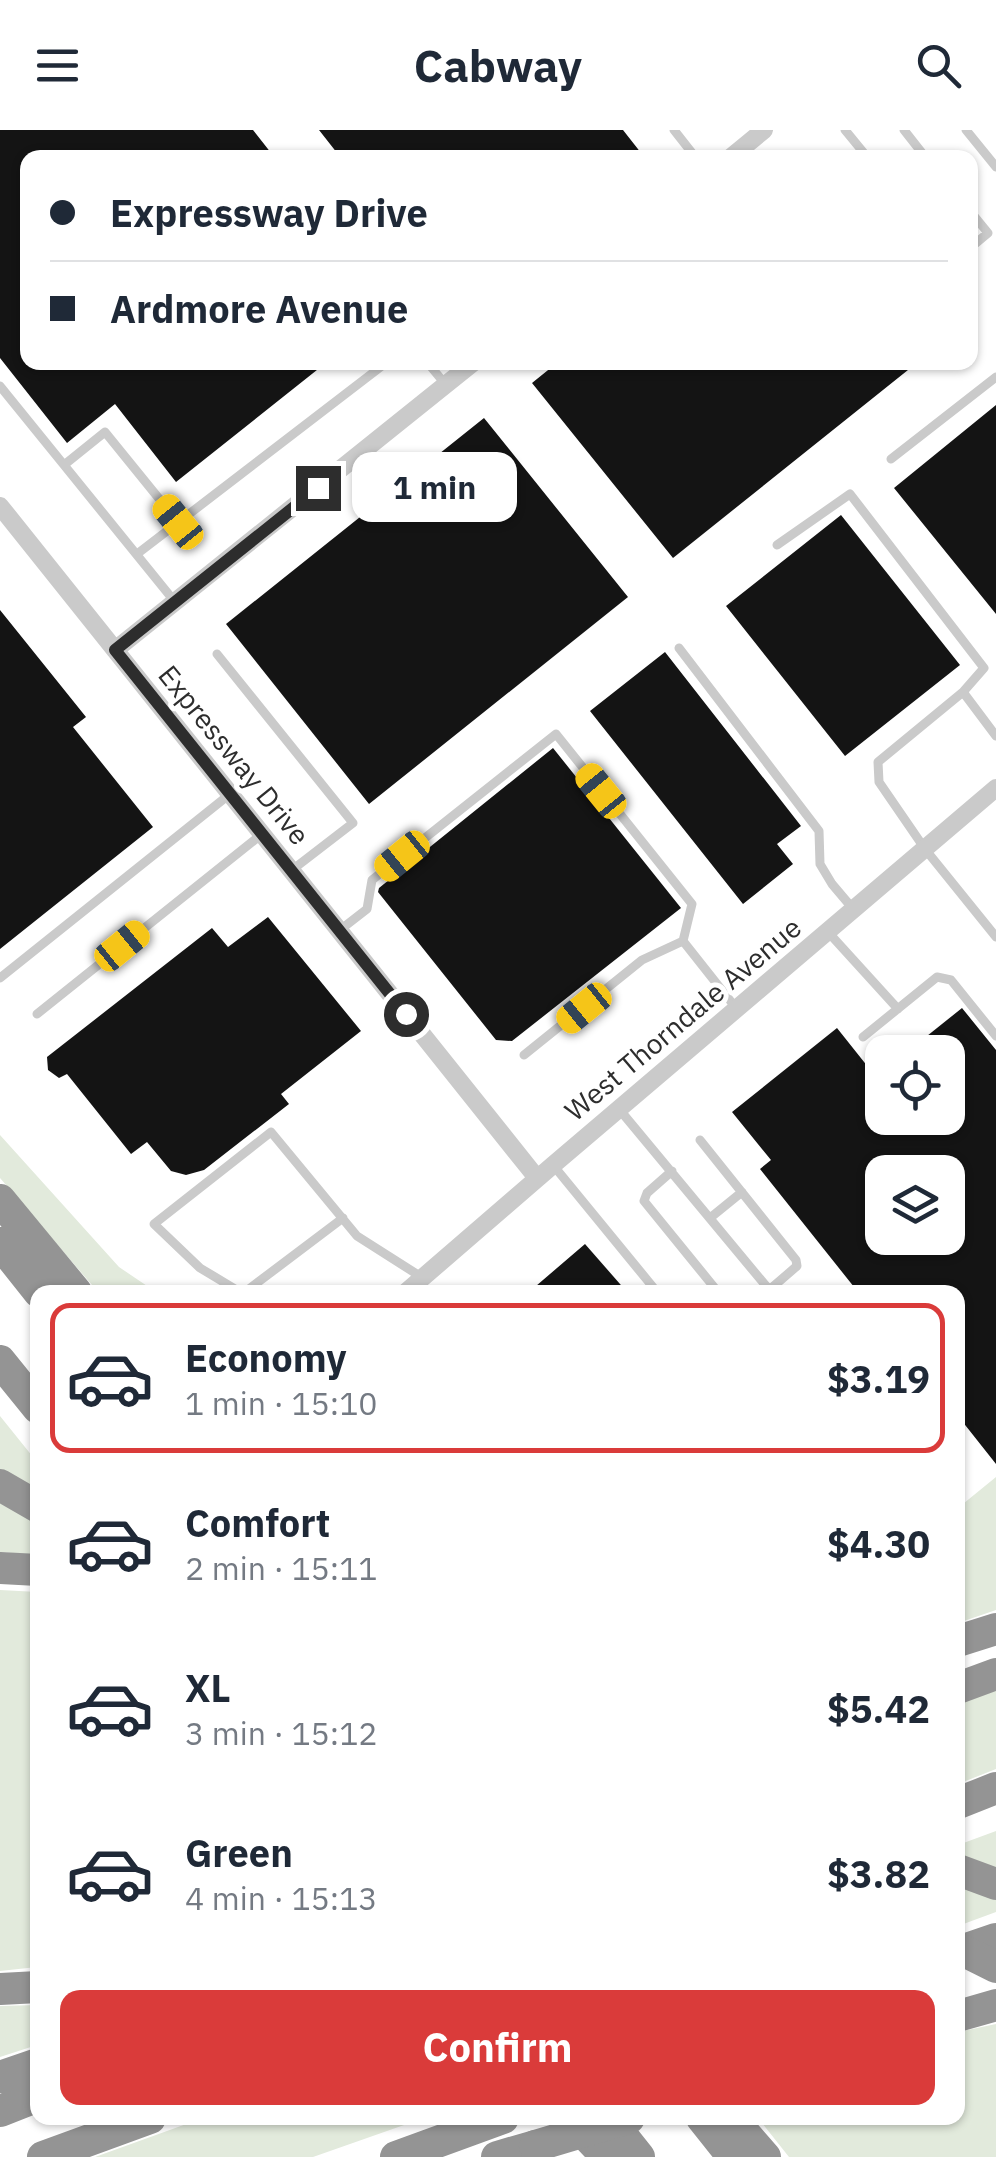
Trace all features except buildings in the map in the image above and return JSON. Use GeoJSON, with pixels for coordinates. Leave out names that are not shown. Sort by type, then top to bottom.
{"type":"FeatureCollection","features":[{"type":"Feature","properties":{"kind":"highway"},"geometry":{"type":"LineString","coordinates":[[0,1200],[70,1285]]}},
{"type":"Feature","properties":{"kind":"highway"},"geometry":{"type":"LineString","coordinates":[[0,1243],[33,1285]]}},
{"type":"Feature","properties":{"kind":"highway"},"geometry":{"type":"LineString","coordinates":[[0,1361],[30,1398]]}},
{"type":"Feature","properties":{"kind":"highway"},"geometry":{"type":"LineString","coordinates":[[0,1484],[30,1502]]}},
{"type":"Feature","properties":{"kind":"highway"},"geometry":{"type":"LineString","coordinates":[[0,1568],[30,1570]]}},
{"type":"Feature","properties":{"kind":"highway"},"geometry":{"type":"LineString","coordinates":[[965,1638],[996,1629]]}},
{"type":"Feature","properties":{"kind":"highway"},"geometry":{"type":"LineString","coordinates":[[965,1685],[996,1674]]}},
{"type":"Feature","properties":{"kind":"highway"},"geometry":{"type":"LineString","coordinates":[[965,1800],[996,1788]]}},
{"type":"Feature","properties":{"kind":"highway"},"geometry":{"type":"LineString","coordinates":[[965,1819],[996,1808]]}},
{"type":"Feature","properties":{"kind":"highway"},"geometry":{"type":"LineString","coordinates":[[965,1873],[996,1884]]}},
{"type":"Feature","properties":{"kind":"highway"},"geometry":{"type":"LineString","coordinates":[[965,1948],[996,1938]]}},
{"type":"Feature","properties":{"kind":"highway"},"geometry":{"type":"LineString","coordinates":[[965,1953],[996,1968]]}},
{"type":"Feature","properties":{"kind":"highway"},"geometry":{"type":"LineString","coordinates":[[965,1970],[996,1960]]}},
{"type":"Feature","properties":{"kind":"highway"},"geometry":{"type":"LineString","coordinates":[[0,1990],[30,1988]]}},
{"type":"Feature","properties":{"kind":"highway"},"geometry":{"type":"LineString","coordinates":[[965,2014],[996,2005]]}},
{"type":"Feature","properties":{"kind":"highway"},"geometry":{"type":"LineString","coordinates":[[0,2077],[30,2067]]}},
{"type":"Feature","properties":{"kind":"highway"},"geometry":{"type":"LineString","coordinates":[[0,2111],[30,2099]]}},
{"type":"Feature","properties":{"kind":"highway"},"geometry":{"type":"LineString","coordinates":[[43,2157],[131,2125]]}},
{"type":"Feature","properties":{"kind":"highway"},"geometry":{"type":"LineString","coordinates":[[396,2157],[484,2125]]}},
{"type":"Feature","properties":{"kind":"highway"},"geometry":{"type":"LineString","coordinates":[[577,2125],[607,2157]]}},
{"type":"Feature","properties":{"kind":"highway"},"geometry":{"type":"LineString","coordinates":[[497,2157],[606,2125]]}},
{"type":"Feature","properties":{"kind":"highway"},"geometry":{"type":"LineString","coordinates":[[614,2125],[639,2157]]}},
{"type":"Feature","properties":{"kind":"highway"},"geometry":{"type":"LineString","coordinates":[[708,2125],[734,2157]]}},
{"type":"Feature","properties":{"kind":"highway"},"geometry":{"type":"LineString","coordinates":[[738,2125],[765,2157]]}},
{"type":"Feature","properties":{"kind":"street"},"geometry":{"type":"LineString","coordinates":[[738,150],[756,132]]}},
{"type":"Feature","properties":{"kind":"street"},"geometry":{"type":"LineString","coordinates":[[115,650],[464,370]]}},
{"type":"Feature","properties":{"kind":"street","name":"Expressway Drive"},"geometry":{"type":"LineString","coordinates":[[3,516],[115,650],[537,1178]]}},
{"type":"Feature","properties":{"kind":"street","name":"West Thorndale Avenue"},"geometry":{"type":"LineString","coordinates":[[414,1285],[996,788]]}},
{"type":"Feature","properties":{"kind":"lane"},"geometry":{"type":"LineString","coordinates":[[674,130],[690,150]]}},
{"type":"Feature","properties":{"kind":"lane"},"geometry":{"type":"LineString","coordinates":[[846,130],[862,150]]}},
{"type":"Feature","properties":{"kind":"lane"},"geometry":{"type":"LineString","coordinates":[[904,130],[920,150]]}},
{"type":"Feature","properties":{"kind":"lane"},"geometry":{"type":"LineString","coordinates":[[966,130],[996,167]]}},
{"type":"Feature","properties":{"kind":"lane"},"geometry":{"type":"LineString","coordinates":[[978,221],[988,233],[978,241]]}},
{"type":"Feature","properties":{"kind":"lane"},"geometry":{"type":"LineString","coordinates":[[137,554],[376,370]]}},
{"type":"Feature","properties":{"kind":"lane"},"geometry":{"type":"LineString","coordinates":[[434,370],[446,385]]}},
{"type":"Feature","properties":{"kind":"lane"},"geometry":{"type":"LineString","coordinates":[[892,459],[996,377]]}},
{"type":"Feature","properties":{"kind":"lane"},"geometry":{"type":"LineString","coordinates":[[0,386],[175,602]]}},
{"type":"Feature","properties":{"kind":"lane"},"geometry":{"type":"LineString","coordinates":[[64,465],[105,432],[178,522]]}},
{"type":"Feature","properties":{"kind":"lane"},"geometry":{"type":"LineString","coordinates":[[778,545],[850,494],[984,668],[963,692],[878,762],[878,782],[996,937]]}},
{"type":"Feature","properties":{"kind":"lane"},"geometry":{"type":"LineString","coordinates":[[678,648],[819,830],[820,864],[854,910]]}},
{"type":"Feature","properties":{"kind":"lane"},"geometry":{"type":"LineString","coordinates":[[217,654],[353,823],[292,870]]}},
{"type":"Feature","properties":{"kind":"lane"},"geometry":{"type":"LineString","coordinates":[[963,692],[996,736]]}},
{"type":"Feature","properties":{"kind":"lane"},"geometry":{"type":"LineString","coordinates":[[340,931],[366,908],[372,880],[556,734],[692,904],[683,942]]}},
{"type":"Feature","properties":{"kind":"lane"},"geometry":{"type":"LineString","coordinates":[[0,978],[230,794]]}},
{"type":"Feature","properties":{"kind":"lane"},"geometry":{"type":"LineString","coordinates":[[37,1014],[262,834]]}},
{"type":"Feature","properties":{"kind":"lane"},"geometry":{"type":"LineString","coordinates":[[828,932],[898,1009]]}},
{"type":"Feature","properties":{"kind":"lane"},"geometry":{"type":"LineString","coordinates":[[683,942],[738,1010]]}},
{"type":"Feature","properties":{"kind":"lane"},"geometry":{"type":"LineString","coordinates":[[524,1055],[642,960],[683,942]]}},
{"type":"Feature","properties":{"kind":"lane"},"geometry":{"type":"LineString","coordinates":[[863,1037],[936,977],[951,980],[996,1036]]}},
{"type":"Feature","properties":{"kind":"lane"},"geometry":{"type":"LineString","coordinates":[[619,1109],[763,1285]]}},
{"type":"Feature","properties":{"kind":"lane"},"geometry":{"type":"LineString","coordinates":[[230,1285],[200,1268],[154,1224],[271,1132],[357,1236],[423,1278]]}},
{"type":"Feature","properties":{"kind":"lane"},"geometry":{"type":"LineString","coordinates":[[700,1140],[796,1260],[797,1266],[776,1285]]}},
{"type":"Feature","properties":{"kind":"lane"},"geometry":{"type":"LineString","coordinates":[[553,1165],[650,1285]]}},
{"type":"Feature","properties":{"kind":"lane"},"geometry":{"type":"LineString","coordinates":[[672,1171],[647,1193],[644,1201],[712,1285]]}},
{"type":"Feature","properties":{"kind":"lane"},"geometry":{"type":"LineString","coordinates":[[710,1218],[742,1192]]}},
{"type":"Feature","properties":{"kind":"lane"},"geometry":{"type":"LineString","coordinates":[[252,1285],[343,1218]]}},
{"type":"Feature","properties":{"kind":"shaded area"},"geometry":{"type":"Polygon","coordinates":[[[0,1135],[119,1267],[146,1285],[92,1285],[0,1178],[0,1135]]]}},
{"type":"Feature","properties":{"kind":"shaded area"},"geometry":{"type":"Polygon","coordinates":[[[0,1416],[30,1453],[30,1554],[0,1552],[0,1416]]]}},
{"type":"Feature","properties":{"kind":"shaded area"},"geometry":{"type":"Polygon","coordinates":[[[996,1477],[996,1610],[965,1621],[965,1502],[996,1477]]]}},
{"type":"Feature","properties":{"kind":"shaded area"},"geometry":{"type":"Polygon","coordinates":[[[0,1590],[30,1592],[30,1968],[0,1971],[0,1590]]]}},
{"type":"Feature","properties":{"kind":"shaded area"},"geometry":{"type":"Polygon","coordinates":[[[996,1688],[996,1769],[965,1781],[965,1699],[996,1688]]]}},
{"type":"Feature","properties":{"kind":"shaded area"},"geometry":{"type":"Polygon","coordinates":[[[996,1831],[996,1912],[965,1923],[965,1842],[996,1831]]]}},
{"type":"Feature","properties":{"kind":"shaded area"},"geometry":{"type":"Polygon","coordinates":[[[30,2005],[30,2047],[0,2057],[0,2006],[30,2005]]]}},
{"type":"Feature","properties":{"kind":"shaded area"},"geometry":{"type":"Polygon","coordinates":[[[996,2024],[996,2157],[789,2157],[764,2125],[965,2125],[965,2031],[996,2024]]]}},
{"type":"Feature","properties":{"kind":"shaded area"},"geometry":{"type":"Polygon","coordinates":[[[184,2125],[404,2125],[313,2157],[95,2157],[184,2125]]]}},
{"type":"Feature","properties":{"kind":"route"},"geometry":{"type":"LineString","coordinates":[[318,488],[115,650],[406,1014]]}}]}
